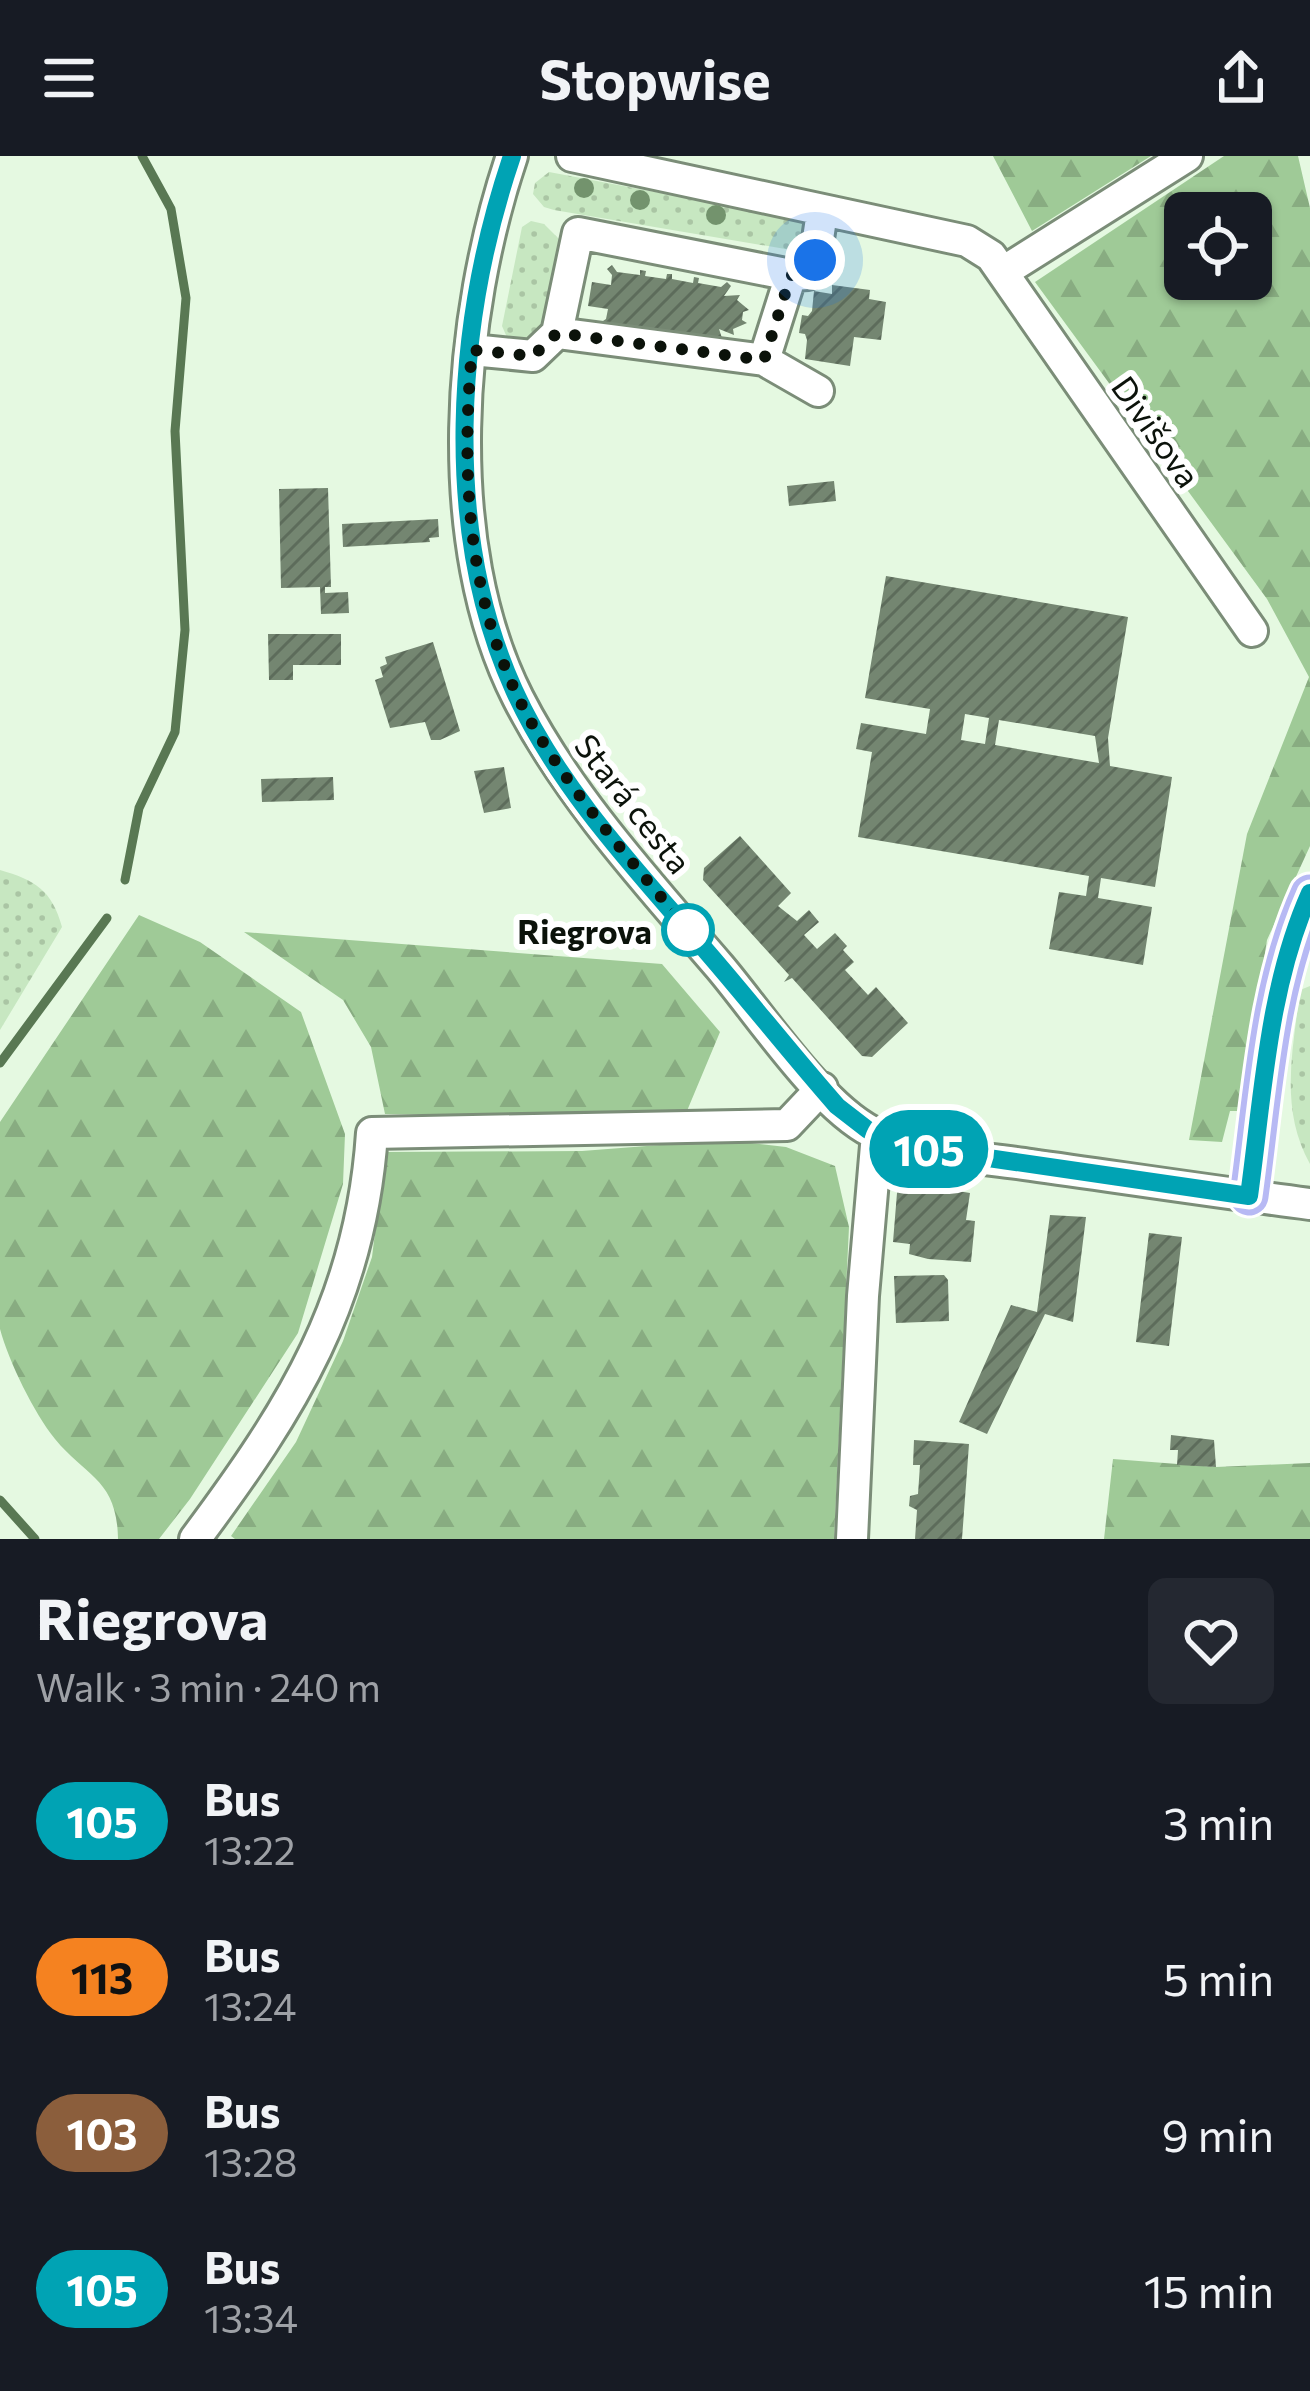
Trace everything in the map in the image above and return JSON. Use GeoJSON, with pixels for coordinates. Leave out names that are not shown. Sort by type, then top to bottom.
{"type":"FeatureCollection","features":[{"type":"Feature","properties":{"kind":"main road"},"geometry":{"type":"LineString","coordinates":[[1249,1196],[1277,1002],[1294,928],[1310,894]]}},
{"type":"Feature","properties":{"kind":"street","name":"Stará cesta"},"geometry":{"type":"LineString","coordinates":[[512,156],[487,253],[472,350],[467,446],[473,547],[490,627],[515,693],[561,770],[615,841],[821,1088],[848,1115],[877,1134],[933,1150],[1310,1204]]}},
{"type":"Feature","properties":{"kind":"street","name":"Divišova"},"geometry":{"type":"LineString","coordinates":[[572,156],[967,241],[991,256],[1252,631]]}},
{"type":"Feature","properties":{"kind":"street"},"geometry":{"type":"LineString","coordinates":[[1003,272],[1187,156]]}},
{"type":"Feature","properties":{"kind":"street"},"geometry":{"type":"LineString","coordinates":[[472,350],[533,356],[557,333],[578,233],[791,275],[808,274],[815,260],[822,212]]}},
{"type":"Feature","properties":{"kind":"street"},"geometry":{"type":"LineString","coordinates":[[764,360],[791,275]]}},
{"type":"Feature","properties":{"kind":"street"},"geometry":{"type":"LineString","coordinates":[[557,333],[764,360],[818,391]]}},
{"type":"Feature","properties":{"kind":"street"},"geometry":{"type":"LineString","coordinates":[[195,1539],[264,1447],[311,1361],[360,1236],[371,1133],[787,1125],[821,1088]]}},
{"type":"Feature","properties":{"kind":"street"},"geometry":{"type":"LineString","coordinates":[[852,1539],[862,1296],[877,1134]]}},
{"type":"Feature","properties":{"kind":"green space"},"geometry":{"type":"Polygon","coordinates":[[[993,156],[1151,156],[1032,231],[993,156]]]}},
{"type":"Feature","properties":{"kind":"green space"},"geometry":{"type":"Polygon","coordinates":[[[1224,156],[1298,156],[1310,208],[1310,846],[1267,940],[1240,1111],[1230,1111],[1222,1142],[1189,1140],[1247,834],[1309,677],[1267,599],[1035,282],[1164,196],[1164,300],[1272,300],[1272,192],[1170,192],[1224,156]]]}},
{"type":"Feature","properties":{"kind":"green space"},"geometry":{"type":"Polygon","coordinates":[[[549,172],[809,221],[803,252],[544,207],[533,194],[535,183],[549,172]]]}},
{"type":"Feature","properties":{"kind":"green space"},"geometry":{"type":"Polygon","coordinates":[[[531,221],[544,224],[561,241],[546,314],[522,346],[509,342],[502,326],[522,227],[531,221]]]}},
{"type":"Feature","properties":{"kind":"green space"},"geometry":{"type":"Polygon","coordinates":[[[0,870],[40,888],[62,927],[0,1030],[0,870]]]}},
{"type":"Feature","properties":{"kind":"green space"},"geometry":{"type":"Polygon","coordinates":[[[139,915],[200,942],[301,1012],[345,1134],[343,1184],[298,1333],[159,1539],[118,1539],[106,1491],[47,1428],[23,1387],[0,1329],[0,1122],[139,915]]]}},
{"type":"Feature","properties":{"kind":"green space"},"geometry":{"type":"Polygon","coordinates":[[[244,932],[662,964],[720,1032],[684,1118],[385,1114],[371,1047],[343,1000],[244,932]]]}},
{"type":"Feature","properties":{"kind":"green space"},"geometry":{"type":"Polygon","coordinates":[[[1310,986],[1310,1164],[1294,1122],[1291,1078],[1300,990],[1310,986]]]}},
{"type":"Feature","properties":{"kind":"green space"},"geometry":{"type":"Polygon","coordinates":[[[724,1140],[786,1147],[835,1166],[849,1227],[834,1539],[231,1536],[296,1442],[343,1341],[372,1257],[385,1152],[582,1151],[724,1140]]]}},
{"type":"Feature","properties":{"kind":"green space"},"geometry":{"type":"Polygon","coordinates":[[[1113,1459],[1216,1467],[1310,1463],[1310,1539],[1104,1539],[1113,1459]]]}},
{"type":"Feature","properties":{"kind":"building"},"geometry":{"type":"Polygon","coordinates":[[[612,265],[617,272],[640,275],[640,270],[646,271],[645,276],[666,279],[672,274],[672,279],[693,283],[694,277],[699,278],[698,283],[721,287],[727,282],[731,286],[724,296],[740,295],[737,300],[749,310],[743,312],[742,320],[747,323],[733,329],[734,335],[719,329],[723,341],[719,344],[714,338],[691,335],[691,340],[685,339],[686,334],[665,331],[664,336],[659,330],[638,327],[637,332],[632,331],[632,326],[609,323],[603,328],[600,323],[608,309],[588,306],[592,282],[611,285],[607,269],[612,265]]]}},
{"type":"Feature","properties":{"kind":"building"},"geometry":{"type":"Polygon","coordinates":[[[832,285],[870,290],[869,299],[886,302],[881,340],[854,337],[850,366],[805,359],[807,340],[799,333],[802,315],[812,311],[814,291],[832,294],[832,285]]]}},
{"type":"Feature","properties":{"kind":"building"},"geometry":{"type":"Polygon","coordinates":[[[834,481],[836,501],[789,506],[787,486],[834,481]]]}},
{"type":"Feature","properties":{"kind":"building"},"geometry":{"type":"Polygon","coordinates":[[[328,488],[331,587],[325,587],[325,593],[348,592],[349,613],[321,614],[320,587],[281,588],[279,489],[328,488]]]}},
{"type":"Feature","properties":{"kind":"building"},"geometry":{"type":"Polygon","coordinates":[[[438,519],[439,537],[429,538],[430,542],[343,547],[342,524],[438,519]]]}},
{"type":"Feature","properties":{"kind":"building"},"geometry":{"type":"Polygon","coordinates":[[[886,576],[1128,617],[1108,738],[1110,766],[1172,777],[1155,887],[1101,878],[1098,898],[1152,907],[1143,965],[1049,949],[1059,892],[1086,896],[1089,876],[858,837],[872,752],[856,749],[861,723],[926,734],[930,709],[865,698],[886,576]],[[965,714],[961,740],[985,744],[989,718],[965,714]],[[999,720],[995,745],[1099,763],[1095,736],[999,720]]]}},
{"type":"Feature","properties":{"kind":"building"},"geometry":{"type":"Polygon","coordinates":[[[268,634],[341,634],[341,665],[293,665],[293,680],[269,680],[268,634]]]}},
{"type":"Feature","properties":{"kind":"building"},"geometry":{"type":"Polygon","coordinates":[[[433,642],[460,731],[440,740],[431,740],[425,722],[390,728],[375,680],[383,677],[380,667],[387,664],[385,657],[433,642]]]}},
{"type":"Feature","properties":{"kind":"building"},"geometry":{"type":"Polygon","coordinates":[[[504,767],[511,808],[484,813],[474,771],[504,767]]]}},
{"type":"Feature","properties":{"kind":"building"},"geometry":{"type":"Polygon","coordinates":[[[333,777],[334,800],[262,802],[261,779],[333,777]]]}},
{"type":"Feature","properties":{"kind":"building"},"geometry":{"type":"Polygon","coordinates":[[[740,836],[791,893],[778,906],[797,921],[809,910],[819,922],[804,935],[817,949],[835,933],[854,962],[845,970],[868,995],[876,987],[908,1023],[872,1057],[862,1056],[792,978],[784,982],[789,975],[703,880],[704,868],[740,836]]]}},
{"type":"Feature","properties":{"kind":"building"},"geometry":{"type":"Polygon","coordinates":[[[910,1183],[970,1193],[966,1220],[975,1221],[971,1262],[928,1259],[909,1254],[910,1244],[893,1242],[897,1193],[910,1183]]]}},
{"type":"Feature","properties":{"kind":"building"},"geometry":{"type":"Polygon","coordinates":[[[1050,1215],[1086,1217],[1073,1322],[1045,1314],[987,1434],[959,1422],[1011,1305],[1037,1312],[1050,1215]]]}},
{"type":"Feature","properties":{"kind":"building"},"geometry":{"type":"Polygon","coordinates":[[[1149,1233],[1182,1237],[1169,1346],[1136,1342],[1149,1233]]]}},
{"type":"Feature","properties":{"kind":"building"},"geometry":{"type":"Polygon","coordinates":[[[944,1275],[949,1321],[896,1323],[894,1276],[944,1275]]]}},
{"type":"Feature","properties":{"kind":"building"},"geometry":{"type":"Polygon","coordinates":[[[1171,1435],[1214,1440],[1216,1467],[1177,1465],[1178,1450],[1170,1450],[1171,1435]]]}},
{"type":"Feature","properties":{"kind":"building"},"geometry":{"type":"Polygon","coordinates":[[[914,1440],[969,1444],[962,1539],[915,1539],[917,1510],[909,1506],[910,1496],[918,1494],[920,1465],[913,1465],[914,1440]]]}},
{"type":"Feature","properties":{"kind":"waterway"},"geometry":{"type":"LineString","coordinates":[[125,880],[139,808],[175,732],[185,630],[175,431],[186,298],[171,209],[142,156]]}},
{"type":"Feature","properties":{"kind":"waterway"},"geometry":{"type":"LineString","coordinates":[[0,1063],[107,918]]}},
{"type":"Feature","properties":{"kind":"waterway"},"geometry":{"type":"LineString","coordinates":[[0,1500],[35,1539]]}},
{"type":"Feature","properties":{"kind":"bus line","name":"105"},"geometry":{"type":"LineString","coordinates":[[512,156],[478,296],[467,398],[470,522],[490,627],[515,693],[561,770],[640,872],[837,1106],[868,1130],[920,1148],[1249,1196],[1277,1002],[1294,928],[1310,893]]}},
{"type":"Feature","properties":{"kind":"place","name":"Riegrova"},"geometry":{"type":"Point","coordinates":[688,930]}},
{"type":"Feature","properties":{"kind":"route"},"geometry":{"type":"LineString","coordinates":[[688,930],[561,770],[515,693],[498,649],[482,597],[470,522],[467,398],[472,350],[533,356],[557,333],[764,360],[791,275],[808,274],[815,260]]}}]}
